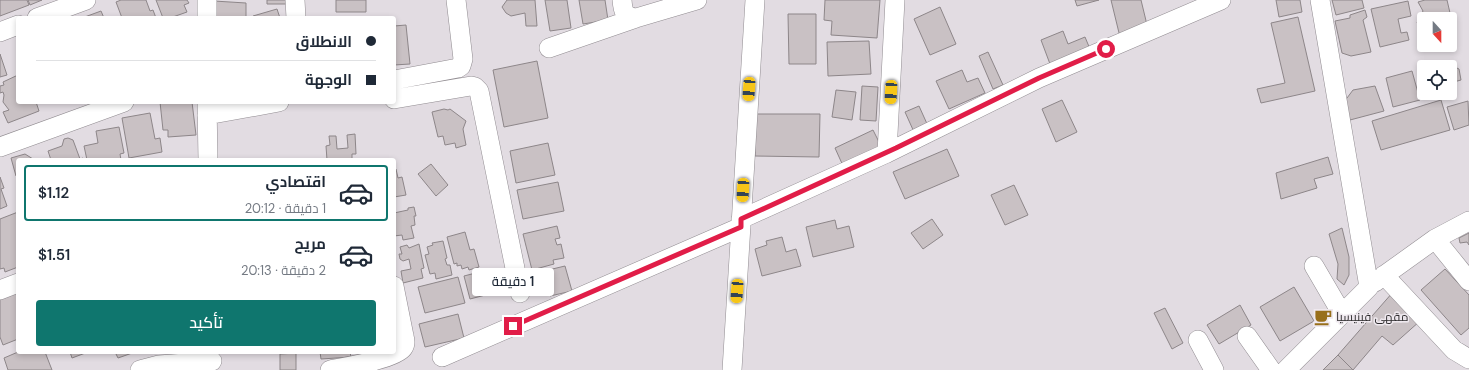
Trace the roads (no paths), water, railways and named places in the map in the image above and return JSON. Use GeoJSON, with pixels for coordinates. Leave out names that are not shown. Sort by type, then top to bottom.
{"type":"FeatureCollection","features":[{"type":"Feature","properties":{"kind":"street"},"geometry":{"type":"LineString","coordinates":[[42,16],[86,0]]}},
{"type":"Feature","properties":{"kind":"street"},"geometry":{"type":"LineString","coordinates":[[207,0],[207,16]]}},
{"type":"Feature","properties":{"kind":"street"},"geometry":{"type":"LineString","coordinates":[[296,0],[296,16]]}},
{"type":"Feature","properties":{"kind":"street"},"geometry":{"type":"LineString","coordinates":[[396,80],[458,68],[461,66],[463,59],[456,0]]}},
{"type":"Feature","properties":{"kind":"street"},"geometry":{"type":"LineString","coordinates":[[622,0],[622,8],[628,17],[636,18]]}},
{"type":"Feature","properties":{"kind":"street"},"geometry":{"type":"LineString","coordinates":[[549,48],[636,18],[697,0]]}},
{"type":"Feature","properties":{"kind":"street"},"geometry":{"type":"LineString","coordinates":[[732,370],[755,0]]}},
{"type":"Feature","properties":{"kind":"street"},"geometry":{"type":"LineString","coordinates":[[887,153],[895,0]]}},
{"type":"Feature","properties":{"kind":"street"},"geometry":{"type":"LineString","coordinates":[[442,357],[741,223],[1039,78],[1221,0]]}},
{"type":"Feature","properties":{"kind":"street"},"geometry":{"type":"LineString","coordinates":[[1320,0],[1369,287]]}},
{"type":"Feature","properties":{"kind":"street"},"geometry":{"type":"LineString","coordinates":[[0,32],[16,26]]}},
{"type":"Feature","properties":{"kind":"street"},"geometry":{"type":"LineString","coordinates":[[396,99],[471,86],[475,87],[479,91],[520,293]]}},
{"type":"Feature","properties":{"kind":"street"},"geometry":{"type":"LineString","coordinates":[[0,147],[118,104]]}},
{"type":"Feature","properties":{"kind":"street"},"geometry":{"type":"LineString","coordinates":[[208,158],[207,109],[258,104]]}},
{"type":"Feature","properties":{"kind":"street"},"geometry":{"type":"LineString","coordinates":[[1286,370],[1369,287],[1435,238],[1469,221]]}},
{"type":"Feature","properties":{"kind":"street"},"geometry":{"type":"LineString","coordinates":[[1435,238],[1469,281]]}},
{"type":"Feature","properties":{"kind":"street"},"geometry":{"type":"LineString","coordinates":[[1314,266],[1342,314]]}},
{"type":"Feature","properties":{"kind":"street"},"geometry":{"type":"LineString","coordinates":[[1384,275],[1454,350],[1469,359]]}},
{"type":"Feature","properties":{"kind":"street"},"geometry":{"type":"LineString","coordinates":[[0,290],[16,284]]}},
{"type":"Feature","properties":{"kind":"street"},"geometry":{"type":"LineString","coordinates":[[396,296],[405,342],[404,348],[396,352]]}},
{"type":"Feature","properties":{"kind":"street"},"geometry":{"type":"LineString","coordinates":[[1247,336],[1271,370]]}},
{"type":"Feature","properties":{"kind":"street"},"geometry":{"type":"LineString","coordinates":[[1198,340],[1214,370]]}},
{"type":"Feature","properties":{"kind":"street"},"geometry":{"type":"LineString","coordinates":[[330,370],[377,360],[391,354]]}},
{"type":"Feature","properties":{"kind":"street"},"geometry":{"type":"LineString","coordinates":[[140,370],[160,365],[212,361]]}},
{"type":"Feature","properties":{"kind":"place","name":"مقهى فينيسيا"},"geometry":{"type":"Point","coordinates":[1323,317]}}]}
